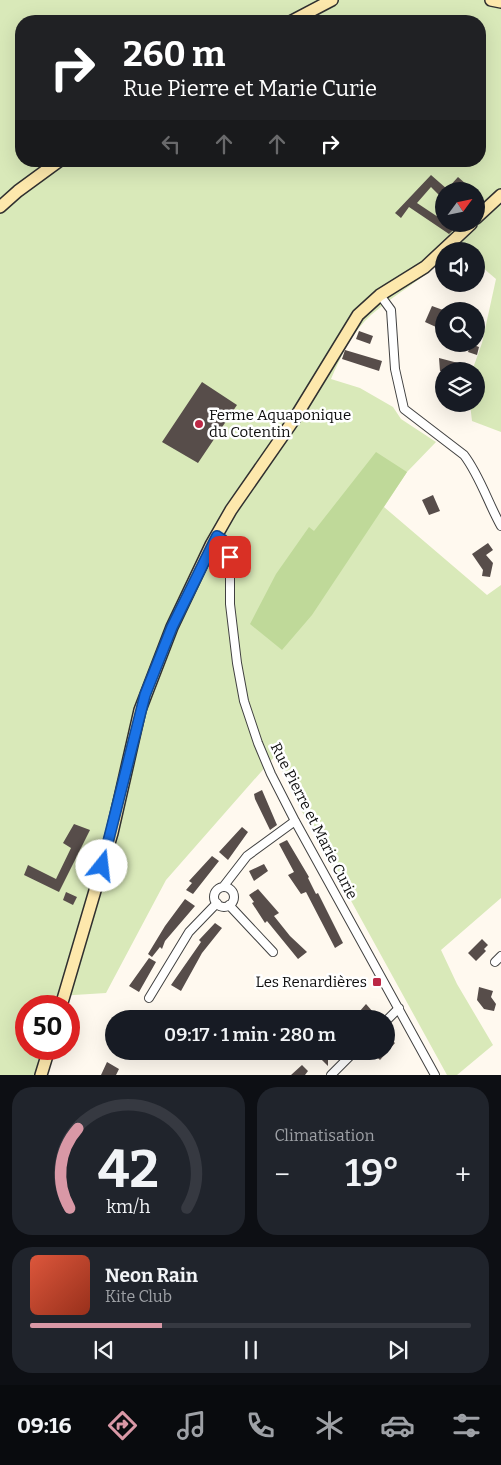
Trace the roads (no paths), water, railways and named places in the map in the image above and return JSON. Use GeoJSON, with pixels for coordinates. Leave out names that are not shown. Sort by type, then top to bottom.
{"type":"FeatureCollection","features":[{"type":"Feature","properties":{"kind":"street"},"geometry":{"type":"LineString","coordinates":[[303,15],[332,0]]}},
{"type":"Feature","properties":{"kind":"street"},"geometry":{"type":"LineString","coordinates":[[491,0],[501,2]]}},
{"type":"Feature","properties":{"kind":"street"},"geometry":{"type":"LineString","coordinates":[[0,207],[51,167]]}},
{"type":"Feature","properties":{"kind":"street"},"geometry":{"type":"LineString","coordinates":[[485,210],[501,195]]}},
{"type":"Feature","properties":{"kind":"street"},"geometry":{"type":"LineString","coordinates":[[64,995],[112,833],[140,710],[172,627],[217,536],[296,418],[352,323],[365,307],[380,295],[416,274],[461,232]]}},
{"type":"Feature","properties":{"kind":"street"},"geometry":{"type":"LineString","coordinates":[[380,295],[391,310],[395,369],[404,409],[464,455],[472,465],[501,526]]}},
{"type":"Feature","properties":{"kind":"street","name":"Rue Pierre et Marie Curie"},"geometry":{"type":"LineString","coordinates":[[217,536],[223,540],[230,557],[230,604],[244,701],[271,774],[435,1075]]}},
{"type":"Feature","properties":{"kind":"street"},"geometry":{"type":"LineString","coordinates":[[217,903],[216,894],[247,856],[295,821]]}},
{"type":"Feature","properties":{"kind":"street"},"geometry":{"type":"LineString","coordinates":[[217,903],[223,906],[229,905],[234,898],[233,892],[229,888],[223,887]]}},
{"type":"Feature","properties":{"kind":"street"},"geometry":{"type":"LineString","coordinates":[[149,998],[189,932],[217,903]]}},
{"type":"Feature","properties":{"kind":"street"},"geometry":{"type":"LineString","coordinates":[[229,905],[273,952]]}},
{"type":"Feature","properties":{"kind":"street"},"geometry":{"type":"LineString","coordinates":[[495,962],[501,956]]}},
{"type":"Feature","properties":{"kind":"street"},"geometry":{"type":"LineString","coordinates":[[395,1012],[399,1008]]}},
{"type":"Feature","properties":{"kind":"street"},"geometry":{"type":"LineString","coordinates":[[41,1075],[46,1060]]}},
{"type":"Feature","properties":{"kind":"street"},"geometry":{"type":"LineString","coordinates":[[331,1075],[346,1060]]}},
{"type":"Feature","properties":{"kind":"place","name":"Ferme Aquaponique du Cotentin"},"geometry":{"type":"Point","coordinates":[199,424]}},
{"type":"Feature","properties":{"kind":"place","name":"Les Renardières"},"geometry":{"type":"Point","coordinates":[377,982]}}]}
